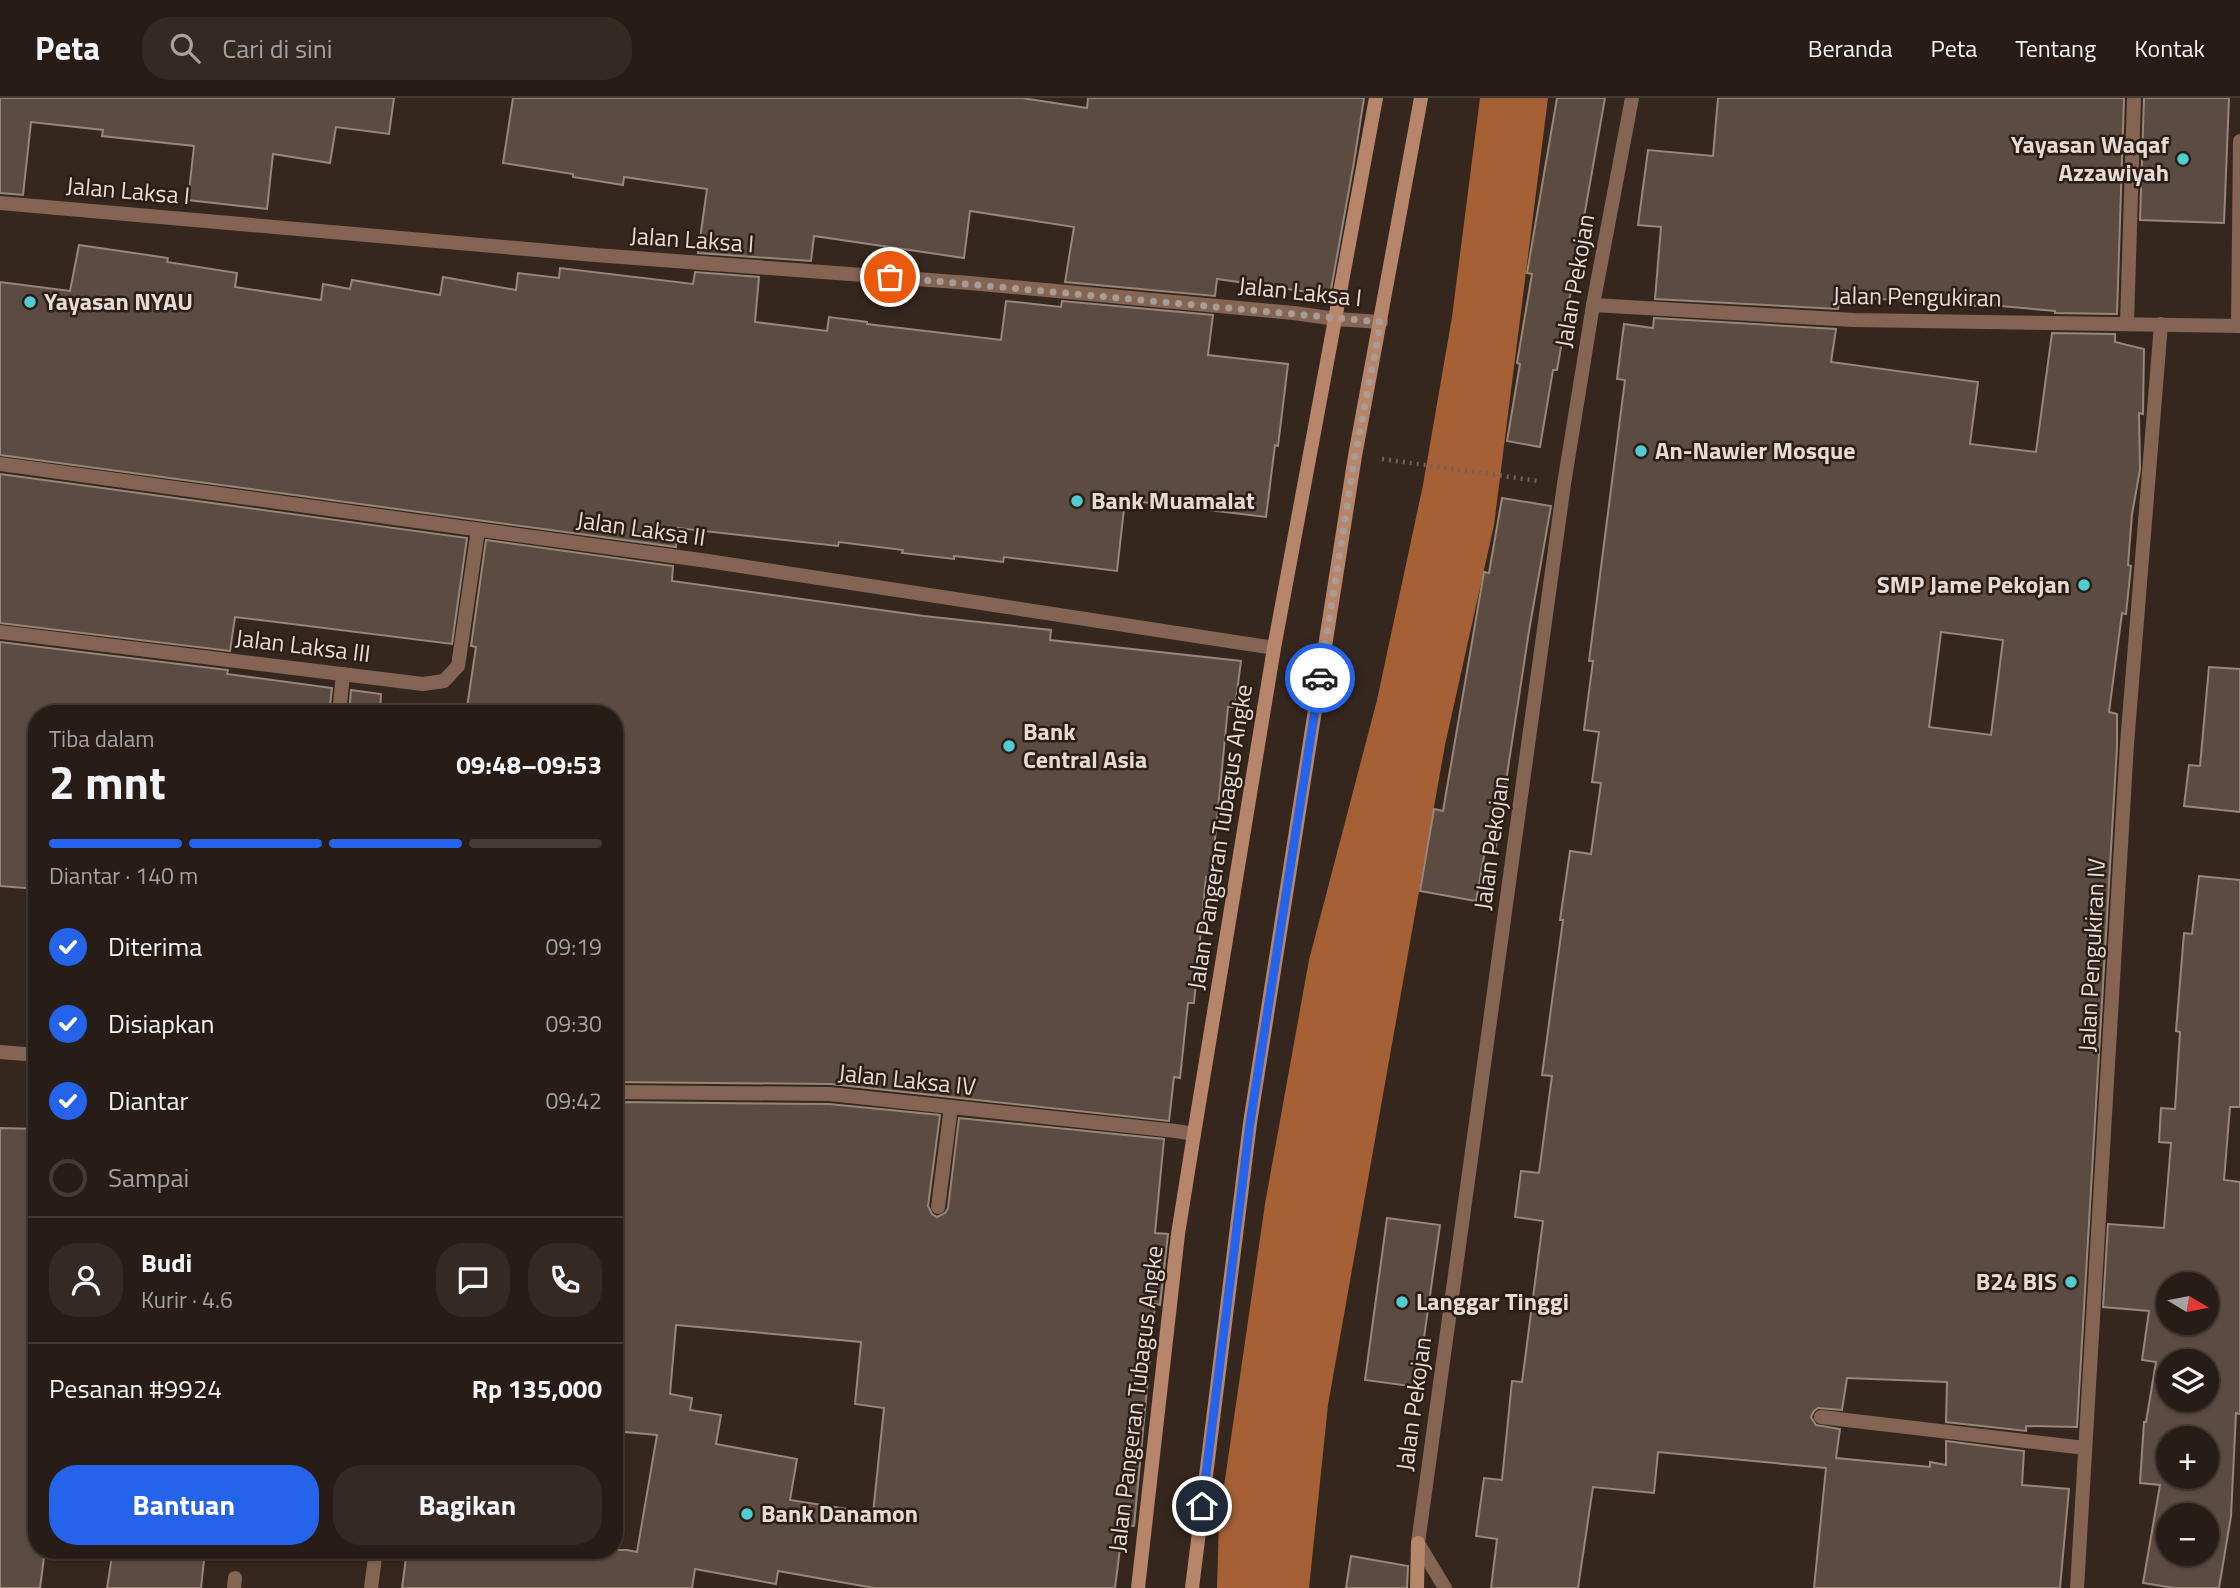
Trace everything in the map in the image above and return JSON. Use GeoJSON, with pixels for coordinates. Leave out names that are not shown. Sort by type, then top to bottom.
{"type":"FeatureCollection","features":[{"type":"Feature","properties":{"kind":"main road","name":"Jalan Pangeran Tubagus Angke"},"geometry":{"type":"LineString","coordinates":[[1138,1588],[1178,1234],[1274,648],[1376,98]]}},
{"type":"Feature","properties":{"kind":"main road"},"geometry":{"type":"LineString","coordinates":[[1192,1588],[1250,1123],[1353,469],[1421,98]]}},
{"type":"Feature","properties":{"kind":"main road"},"geometry":{"type":"LineString","coordinates":[[1417,1588],[1418,1543]]}},
{"type":"Feature","properties":{"kind":"street","name":"Jalan Pekojan"},"geometry":{"type":"LineString","coordinates":[[1418,1543],[1564,484],[1593,305],[1632,98]]}},
{"type":"Feature","properties":{"kind":"street"},"geometry":{"type":"LineString","coordinates":[[2127,323],[2134,98]]}},
{"type":"Feature","properties":{"kind":"street"},"geometry":{"type":"LineString","coordinates":[[2239,326],[2240,141]]}},
{"type":"Feature","properties":{"kind":"street","name":"Jalan Laksa I"},"geometry":{"type":"LineString","coordinates":[[0,203],[595,255],[970,284],[1381,322]]}},
{"type":"Feature","properties":{"kind":"street","name":"Jalan Pengukiran"},"geometry":{"type":"LineString","coordinates":[[1593,305],[1854,320],[2239,326]]}},
{"type":"Feature","properties":{"kind":"street","name":"Jalan Pengukiran IV"},"geometry":{"type":"LineString","coordinates":[[2077,1588],[2127,744],[2161,324]]}},
{"type":"Feature","properties":{"kind":"street","name":"Jalan Laksa II"},"geometry":{"type":"LineString","coordinates":[[0,464],[736,565],[1274,648]]}},
{"type":"Feature","properties":{"kind":"street","name":"Jalan Laksa III"},"geometry":{"type":"LineString","coordinates":[[0,632],[424,684],[444,681],[458,666],[478,530]]}},
{"type":"Feature","properties":{"kind":"street"},"geometry":{"type":"LineString","coordinates":[[340,705],[343,674]]}},
{"type":"Feature","properties":{"kind":"street"},"geometry":{"type":"LineString","coordinates":[[0,1052],[28,1054]]}},
{"type":"Feature","properties":{"kind":"street","name":"Jalan Laksa IV"},"geometry":{"type":"LineString","coordinates":[[623,1092],[830,1094],[1194,1134]]}},
{"type":"Feature","properties":{"kind":"street"},"geometry":{"type":"LineString","coordinates":[[938,1207],[951,1107]]}},
{"type":"Feature","properties":{"kind":"street"},"geometry":{"type":"LineString","coordinates":[[1821,1417],[2085,1448]]}},
{"type":"Feature","properties":{"kind":"street"},"geometry":{"type":"LineString","coordinates":[[1418,1543],[1445,1588]]}},
{"type":"Feature","properties":{"kind":"street"},"geometry":{"type":"LineString","coordinates":[[372,1588],[375,1559]]}},
{"type":"Feature","properties":{"kind":"path"},"geometry":{"type":"LineString","coordinates":[[1385,459],[1551,482]]}},
{"type":"Feature","properties":{"kind":"shaded area"},"geometry":{"type":"Polygon","coordinates":[[[1480,98],[1548,98],[1494,525],[1445,745],[1328,1405],[1309,1588],[1217,1588],[1219,1521],[1265,1204],[1309,960],[1377,700],[1423,485],[1452,317],[1480,98]]]}},
{"type":"Feature","properties":{"kind":"building"},"geometry":{"type":"Polygon","coordinates":[[[0,98],[394,98],[389,134],[336,127],[330,163],[273,154],[267,209],[188,200],[194,146],[102,136],[103,130],[31,122],[23,195],[0,193],[0,98]]]}},
{"type":"Feature","properties":{"kind":"building"},"geometry":{"type":"Polygon","coordinates":[[[513,98],[1022,98],[1087,108],[1088,98],[1364,98],[1330,295],[1217,279],[1215,296],[1065,282],[1074,227],[970,211],[964,258],[814,236],[811,261],[698,253],[707,189],[624,177],[623,185],[503,163],[513,98]]]}},
{"type":"Feature","properties":{"kind":"building"},"geometry":{"type":"Polygon","coordinates":[[[1557,98],[1605,98],[1557,370],[1553,370],[1540,447],[1507,441],[1532,274],[1527,273],[1557,98]]]}},
{"type":"Feature","properties":{"kind":"building"},"geometry":{"type":"Polygon","coordinates":[[[1718,98],[2124,98],[2117,314],[2055,313],[1979,304],[1840,296],[1838,309],[1655,299],[1661,227],[1638,225],[1648,150],[1713,156],[1718,98]]]}},
{"type":"Feature","properties":{"kind":"building","name":"Yayasan Waqaf Azzawiyah"},"geometry":{"type":"Polygon","coordinates":[[[2144,98],[2229,98],[2224,223],[2140,220],[2144,98]]]}},
{"type":"Feature","properties":{"kind":"building"},"geometry":{"type":"Polygon","coordinates":[[[79,245],[168,258],[167,262],[237,273],[235,287],[321,300],[323,284],[350,289],[352,280],[440,295],[443,277],[516,290],[518,273],[559,278],[560,268],[693,284],[695,272],[759,277],[755,322],[827,331],[829,317],[1001,340],[1006,301],[1061,307],[1062,301],[1213,315],[1208,355],[1288,364],[1266,517],[1125,500],[1117,571],[1004,557],[1003,562],[954,556],[954,559],[839,542],[838,546],[678,528],[676,547],[0,455],[0,282],[70,291],[79,245]]]}},
{"type":"Feature","properties":{"kind":"building"},"geometry":{"type":"Polygon","coordinates":[[[1654,318],[1836,329],[1831,362],[1978,382],[1970,444],[2036,452],[2052,333],[2115,334],[2115,342],[2144,349],[2143,414],[2139,413],[2140,470],[2132,514],[2128,565],[2131,566],[2126,614],[2122,613],[2109,712],[2117,714],[2117,747],[2077,1427],[2026,1426],[2026,1431],[1946,1422],[1947,1382],[1847,1378],[1842,1410],[1818,1408],[1811,1417],[1816,1425],[1840,1429],[1836,1458],[1930,1467],[1930,1462],[1946,1465],[1946,1441],[2024,1451],[2022,1485],[2069,1489],[2060,1588],[1814,1588],[1826,1468],[1658,1452],[1654,1493],[1593,1487],[1578,1588],[1491,1588],[1497,1539],[1476,1536],[1484,1478],[1502,1480],[1512,1381],[1522,1382],[1543,1221],[1515,1217],[1521,1171],[1539,1173],[1552,1076],[1542,1075],[1570,851],[1591,854],[1601,783],[1592,782],[1599,732],[1584,730],[1593,661],[1589,661],[1625,380],[1617,379],[1624,324],[1653,328],[1654,318]],[[1941,632],[1929,727],[1991,735],[2003,640],[1941,632]]]}},
{"type":"Feature","properties":{"kind":"building"},"geometry":{"type":"Polygon","coordinates":[[[0,474],[467,538],[452,644],[235,617],[230,651],[0,623],[0,474]]]}},
{"type":"Feature","properties":{"kind":"building"},"geometry":{"type":"Polygon","coordinates":[[[1502,498],[1551,506],[1496,847],[1486,845],[1476,901],[1420,891],[1434,809],[1443,811],[1484,572],[1489,573],[1502,498]]]}},
{"type":"Feature","properties":{"kind":"building"},"geometry":{"type":"Polygon","coordinates":[[[486,540],[673,566],[672,581],[924,616],[1051,630],[1050,640],[1241,661],[1235,707],[1228,707],[1211,877],[1206,877],[1194,1003],[1188,1003],[1180,1078],[1174,1077],[1169,1121],[831,1084],[623,1082],[623,705],[467,705],[476,647],[471,646],[486,540]]]}},
{"type":"Feature","properties":{"kind":"building"},"geometry":{"type":"Polygon","coordinates":[[[0,642],[228,670],[227,674],[332,688],[330,705],[28,705],[28,888],[0,886],[0,642]]]}},
{"type":"Feature","properties":{"kind":"building"},"geometry":{"type":"Polygon","coordinates":[[[2209,667],[2240,669],[2240,812],[2184,806],[2189,765],[2200,766],[2209,667]]]}},
{"type":"Feature","properties":{"kind":"building"},"geometry":{"type":"Polygon","coordinates":[[[351,690],[381,694],[380,705],[350,705],[351,690]]]}},
{"type":"Feature","properties":{"kind":"building"},"geometry":{"type":"Polygon","coordinates":[[[2199,876],[2240,880],[2240,1107],[2230,1107],[2224,1180],[2240,1182],[2240,1414],[2236,1413],[2231,1516],[2219,1588],[2174,1588],[2143,1583],[2156,1508],[2156,1566],[2219,1566],[2219,1503],[2157,1503],[2159,1489],[2219,1489],[2219,1426],[2156,1426],[2156,1485],[2140,1483],[2144,1422],[2156,1362],[2142,1360],[2149,1311],[2103,1307],[2108,1224],[2164,1228],[2171,1143],[2159,1142],[2161,1108],[2175,1109],[2180,1032],[2176,1031],[2184,933],[2192,934],[2199,876]]]}},
{"type":"Feature","properties":{"kind":"building"},"geometry":{"type":"Polygon","coordinates":[[[623,1102],[829,1104],[940,1115],[928,1206],[937,1217],[948,1208],[959,1118],[1164,1139],[1155,1233],[1168,1234],[1160,1305],[1155,1304],[1134,1526],[1123,1525],[1115,1588],[874,1588],[778,1571],[776,1584],[695,1569],[692,1588],[402,1588],[406,1559],[623,1559],[623,1550],[637,1552],[657,1435],[623,1432],[623,1102]],[[676,1325],[670,1394],[692,1398],[690,1410],[721,1415],[716,1444],[797,1459],[790,1500],[873,1513],[884,1408],[855,1404],[861,1342],[676,1325]]]}},
{"type":"Feature","properties":{"kind":"building"},"geometry":{"type":"Polygon","coordinates":[[[0,1128],[28,1129],[28,1559],[44,1559],[40,1588],[0,1588],[0,1128]]]}},
{"type":"Feature","properties":{"kind":"building","name":"Langgar Tinggi"},"geometry":{"type":"Polygon","coordinates":[[[1387,1218],[1440,1225],[1417,1387],[1365,1380],[1387,1218]]]}},
{"type":"Feature","properties":{"kind":"building"},"geometry":{"type":"Polygon","coordinates":[[[1351,1556],[1408,1566],[1407,1588],[1346,1588],[1351,1556]]]}},
{"type":"Feature","properties":{"kind":"building"},"geometry":{"type":"Polygon","coordinates":[[[112,1559],[204,1559],[201,1588],[107,1588],[112,1559]]]}},
{"type":"Feature","properties":{"kind":"way so far"},"geometry":{"type":"LineString","coordinates":[[890,277],[1381,322],[1355,456],[1320,678]]}},
{"type":"Feature","properties":{"kind":"place","name":"Yayasan Waqaf Azzawiyah"},"geometry":{"type":"Point","coordinates":[2183,159]}},
{"type":"Feature","properties":{"kind":"place","name":"Yayasan NYAU"},"geometry":{"type":"Point","coordinates":[30,302]}},
{"type":"Feature","properties":{"kind":"place","name":"An-Nawier Mosque"},"geometry":{"type":"Point","coordinates":[1641,451]}},
{"type":"Feature","properties":{"kind":"place","name":"Bank Muamalat"},"geometry":{"type":"Point","coordinates":[1077,501]}},
{"type":"Feature","properties":{"kind":"place","name":"SMP Jame Pekojan"},"geometry":{"type":"Point","coordinates":[2084,585]}},
{"type":"Feature","properties":{"kind":"place","name":"Bank Central Asia"},"geometry":{"type":"Point","coordinates":[1009,746]}},
{"type":"Feature","properties":{"kind":"place","name":"B24 BIS"},"geometry":{"type":"Point","coordinates":[2071,1282]}},
{"type":"Feature","properties":{"kind":"place","name":"Langgar Tinggi"},"geometry":{"type":"Point","coordinates":[1402,1302]}},
{"type":"Feature","properties":{"kind":"place","name":"Bank Danamon"},"geometry":{"type":"Point","coordinates":[747,1514]}},
{"type":"Feature","properties":{"kind":"route"},"geometry":{"type":"LineString","coordinates":[[1202,1506],[1250,1123],[1320,678]]}}]}
